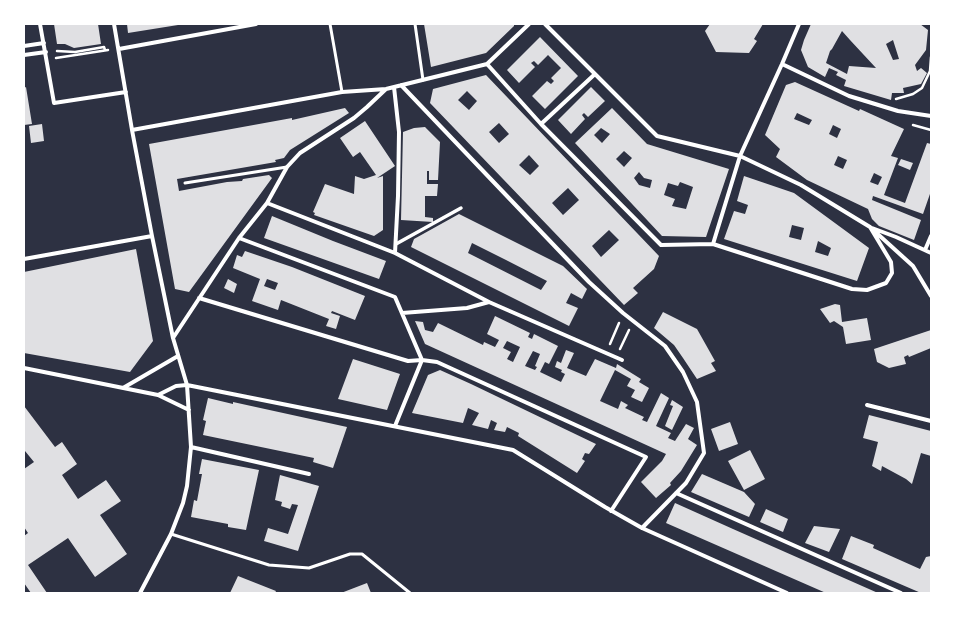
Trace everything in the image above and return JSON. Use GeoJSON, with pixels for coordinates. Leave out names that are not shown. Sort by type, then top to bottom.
{"type":"FeatureCollection","features":[{"type":"Feature","properties":{"kind":"street"},"geometry":{"type":"LineString","coordinates":[[40,24],[54,104],[126,92]]}},
{"type":"Feature","properties":{"kind":"street"},"geometry":{"type":"LineString","coordinates":[[114,24],[152,236],[173,338],[186,385],[191,447],[187,486],[178,518],[140,593]]}},
{"type":"Feature","properties":{"kind":"street"},"geometry":{"type":"LineString","coordinates":[[119,49],[256,24]]}},
{"type":"Feature","properties":{"kind":"street"},"geometry":{"type":"LineString","coordinates":[[132,130],[342,92],[386,89],[487,64],[529,24]]}},
{"type":"Feature","properties":{"kind":"street"},"geometry":{"type":"LineString","coordinates":[[545,24],[657,136],[740,156],[801,185],[870,227],[931,253]]}},
{"type":"Feature","properties":{"kind":"street"},"geometry":{"type":"LineString","coordinates":[[713,244],[740,156],[799,24]]}},
{"type":"Feature","properties":{"kind":"street"},"geometry":{"type":"LineString","coordinates":[[24,46],[44,43]]}},
{"type":"Feature","properties":{"kind":"street"},"geometry":{"type":"LineString","coordinates":[[24,55],[46,52]]}},
{"type":"Feature","properties":{"kind":"street"},"geometry":{"type":"LineString","coordinates":[[487,64],[541,124],[661,245],[713,244],[852,289],[867,290],[886,283],[892,273],[891,262],[870,227]]}},
{"type":"Feature","properties":{"kind":"street"},"geometry":{"type":"LineString","coordinates":[[782,64],[849,96],[898,111],[931,116]]}},
{"type":"Feature","properties":{"kind":"street"},"geometry":{"type":"LineString","coordinates":[[541,124],[595,74]]}},
{"type":"Feature","properties":{"kind":"street"},"geometry":{"type":"LineString","coordinates":[[401,85],[589,282],[623,313],[665,346],[683,372],[697,402],[704,453],[686,483],[642,528]]}},
{"type":"Feature","properties":{"kind":"street"},"geometry":{"type":"LineString","coordinates":[[394,87],[399,132],[395,253]]}},
{"type":"Feature","properties":{"kind":"street"},"geometry":{"type":"LineString","coordinates":[[173,338],[239,238],[267,203],[287,167],[300,153],[354,118],[386,89]]}},
{"type":"Feature","properties":{"kind":"street"},"geometry":{"type":"LineString","coordinates":[[267,203],[395,253],[489,302],[622,360]]}},
{"type":"Feature","properties":{"kind":"street"},"geometry":{"type":"LineString","coordinates":[[396,244],[460,208]]}},
{"type":"Feature","properties":{"kind":"street"},"geometry":{"type":"LineString","coordinates":[[870,227],[913,266],[931,296]]}},
{"type":"Feature","properties":{"kind":"street"},"geometry":{"type":"LineString","coordinates":[[24,259],[152,236]]}},
{"type":"Feature","properties":{"kind":"street"},"geometry":{"type":"LineString","coordinates":[[925,250],[931,236]]}},
{"type":"Feature","properties":{"kind":"street"},"geometry":{"type":"LineString","coordinates":[[239,238],[395,298],[422,360],[395,426]]}},
{"type":"Feature","properties":{"kind":"street"},"geometry":{"type":"LineString","coordinates":[[199,298],[408,361],[422,360],[437,362],[646,457],[611,511]]}},
{"type":"Feature","properties":{"kind":"street"},"geometry":{"type":"LineString","coordinates":[[402,313],[467,308],[489,302]]}},
{"type":"Feature","properties":{"kind":"street"},"geometry":{"type":"LineString","coordinates":[[123,388],[178,356]]}},
{"type":"Feature","properties":{"kind":"street"},"geometry":{"type":"LineString","coordinates":[[24,368],[158,395],[189,410]]}},
{"type":"Feature","properties":{"kind":"street"},"geometry":{"type":"LineString","coordinates":[[158,395],[176,386],[186,385],[513,450],[611,511],[642,528],[787,593]]}},
{"type":"Feature","properties":{"kind":"street"},"geometry":{"type":"LineString","coordinates":[[867,405],[931,420]]}},
{"type":"Feature","properties":{"kind":"street"},"geometry":{"type":"LineString","coordinates":[[191,447],[308,474]]}},
{"type":"Feature","properties":{"kind":"street"},"geometry":{"type":"LineString","coordinates":[[676,493],[901,593]]}},
{"type":"Feature","properties":{"kind":"lane"},"geometry":{"type":"LineString","coordinates":[[330,24],[342,92]]}},
{"type":"Feature","properties":{"kind":"lane"},"geometry":{"type":"LineString","coordinates":[[414,24],[424,80]]}},
{"type":"Feature","properties":{"kind":"lane"},"geometry":{"type":"LineString","coordinates":[[185,183],[287,167]]}},
{"type":"Feature","properties":{"kind":"lane"},"geometry":{"type":"LineString","coordinates":[[171,534],[269,565],[309,568],[345,556],[362,554],[410,593]]}},
{"type":"Feature","properties":{"kind":"path"},"geometry":{"type":"LineString","coordinates":[[57,51],[74,52],[104,47],[105,51]]}},
{"type":"Feature","properties":{"kind":"path"},"geometry":{"type":"LineString","coordinates":[[47,59],[119,49]]}},
{"type":"Feature","properties":{"kind":"path"},"geometry":{"type":"LineString","coordinates":[[897,99],[913,94],[922,88],[930,71],[931,57]]}},
{"type":"Feature","properties":{"kind":"path"},"geometry":{"type":"LineString","coordinates":[[610,342],[620,322]]}},
{"type":"Feature","properties":{"kind":"path"},"geometry":{"type":"LineString","coordinates":[[620,348],[631,326]]}},
{"type":"Feature","properties":{"kind":"building"},"geometry":{"type":"Polygon","coordinates":[[[54,24],[98,24],[101,44],[74,48],[65,44],[57,44],[54,24]]]}},
{"type":"Feature","properties":{"kind":"building"},"geometry":{"type":"Polygon","coordinates":[[[127,24],[178,24],[178,25],[128,33],[127,24]]]}},
{"type":"Feature","properties":{"kind":"building"},"geometry":{"type":"Polygon","coordinates":[[[424,24],[514,24],[514,26],[486,53],[431,67],[424,24]]]}},
{"type":"Feature","properties":{"kind":"building"},"geometry":{"type":"Polygon","coordinates":[[[710,24],[763,24],[754,39],[757,41],[749,53],[716,52],[705,31],[710,24]]]}},
{"type":"Feature","properties":{"kind":"building"},"geometry":{"type":"Polygon","coordinates":[[[811,24],[920,24],[928,30],[926,50],[915,65],[917,71],[921,68],[927,73],[921,84],[903,88],[904,93],[892,93],[891,100],[844,86],[846,80],[836,75],[838,72],[829,68],[825,77],[808,67],[801,50],[811,24]],[[842,31],[830,51],[826,63],[847,74],[849,66],[876,68],[850,40],[842,31]],[[893,40],[886,44],[893,60],[899,59],[893,40]]]}},
{"type":"Feature","properties":{"kind":"building"},"geometry":{"type":"Polygon","coordinates":[[[540,37],[578,76],[545,109],[532,96],[547,81],[551,84],[554,81],[551,78],[561,68],[548,55],[538,65],[534,61],[531,63],[535,67],[519,83],[507,70],[540,37]]]}},
{"type":"Feature","properties":{"kind":"building"},"geometry":{"type":"Polygon","coordinates":[[[486,75],[659,256],[654,269],[633,288],[638,293],[624,305],[430,103],[433,89],[486,75]],[[467,91],[458,100],[469,110],[477,101],[467,91]],[[499,123],[489,132],[499,143],[509,134],[499,123]],[[529,155],[519,165],[530,175],[539,166],[529,155]],[[568,188],[552,203],[563,215],[579,200],[568,188]],[[609,230],[592,246],[601,257],[619,240],[609,230]]]}},
{"type":"Feature","properties":{"kind":"building"},"geometry":{"type":"Polygon","coordinates":[[[795,82],[859,111],[860,109],[904,129],[891,156],[898,158],[884,195],[905,203],[927,143],[931,144],[931,191],[923,214],[873,196],[872,200],[921,220],[914,240],[879,226],[872,219],[868,209],[807,180],[776,157],[780,149],[765,135],[786,85],[795,82]],[[797,113],[794,119],[809,125],[812,120],[797,113]],[[833,125],[829,134],[837,138],[841,129],[833,125]],[[838,156],[834,165],[843,169],[847,160],[838,156]],[[874,173],[870,182],[878,185],[882,177],[874,173]]]}},
{"type":"Feature","properties":{"kind":"building"},"geometry":{"type":"Polygon","coordinates":[[[26,87],[32,124],[24,125],[24,88],[26,87]]]}},
{"type":"Feature","properties":{"kind":"building"},"geometry":{"type":"Polygon","coordinates":[[[591,87],[605,101],[588,117],[584,113],[582,115],[585,119],[571,134],[558,120],[591,87]]]}},
{"type":"Feature","properties":{"kind":"building"},"geometry":{"type":"Polygon","coordinates":[[[345,108],[349,113],[290,150],[284,158],[275,160],[276,162],[177,179],[179,191],[269,175],[272,178],[189,292],[175,289],[149,144],[292,118],[292,120],[345,108]]]}},
{"type":"Feature","properties":{"kind":"building"},"geometry":{"type":"Polygon","coordinates":[[[612,108],[647,144],[729,169],[706,237],[662,236],[575,143],[612,108]],[[601,128],[594,135],[602,143],[610,134],[601,128]],[[624,151],[616,159],[624,167],[632,158],[624,151]],[[639,172],[634,178],[639,185],[650,188],[652,180],[644,178],[639,172]],[[680,182],[678,186],[668,183],[664,195],[675,199],[672,206],[686,209],[693,187],[680,182]]]}},
{"type":"Feature","properties":{"kind":"building"},"geometry":{"type":"Polygon","coordinates":[[[365,121],[395,166],[377,178],[383,176],[383,230],[374,236],[314,215],[315,213],[313,212],[325,184],[354,194],[355,176],[364,179],[376,175],[360,152],[353,157],[340,138],[365,121]]]}},
{"type":"Feature","properties":{"kind":"building"},"geometry":{"type":"Polygon","coordinates":[[[42,124],[44,141],[31,143],[29,126],[42,124]]]}},
{"type":"Feature","properties":{"kind":"building"},"geometry":{"type":"Polygon","coordinates":[[[425,127],[440,142],[438,180],[429,180],[429,171],[427,171],[427,184],[438,184],[437,196],[425,196],[425,217],[433,218],[433,222],[401,220],[403,132],[414,128],[425,127]]]}},
{"type":"Feature","properties":{"kind":"building"},"geometry":{"type":"Polygon","coordinates":[[[901,159],[913,163],[910,170],[898,165],[901,159]]]}},
{"type":"Feature","properties":{"kind":"building"},"geometry":{"type":"Polygon","coordinates":[[[744,176],[794,193],[869,248],[857,281],[724,239],[734,211],[745,214],[748,205],[737,201],[744,176]],[[792,225],[789,237],[801,240],[804,228],[792,225]],[[818,241],[815,252],[828,256],[831,248],[818,241]]]}},
{"type":"Feature","properties":{"kind":"building"},"geometry":{"type":"Polygon","coordinates":[[[459,214],[563,266],[587,289],[582,299],[571,293],[566,303],[578,308],[569,326],[411,247],[414,239],[459,214]],[[472,243],[468,253],[541,290],[547,281],[472,243]]]}},
{"type":"Feature","properties":{"kind":"building"},"geometry":{"type":"Polygon","coordinates":[[[272,216],[386,261],[379,279],[264,238],[272,216]]]}},
{"type":"Feature","properties":{"kind":"building"},"geometry":{"type":"Polygon","coordinates":[[[136,249],[153,341],[130,372],[24,353],[24,272],[136,249]]]}},
{"type":"Feature","properties":{"kind":"building"},"geometry":{"type":"Polygon","coordinates":[[[245,251],[292,267],[365,296],[355,320],[332,311],[331,313],[340,316],[336,329],[326,326],[329,319],[281,300],[278,310],[252,301],[260,279],[233,268],[237,255],[242,257],[245,251]],[[267,279],[264,286],[275,290],[278,283],[267,279]]]}},
{"type":"Feature","properties":{"kind":"building"},"geometry":{"type":"Polygon","coordinates":[[[228,279],[237,284],[234,293],[224,288],[228,279]]]}},
{"type":"Feature","properties":{"kind":"building"},"geometry":{"type":"Polygon","coordinates":[[[835,304],[840,305],[842,322],[867,318],[871,340],[846,344],[843,327],[834,321],[830,323],[820,309],[835,304]]]}},
{"type":"Feature","properties":{"kind":"building"},"geometry":{"type":"Polygon","coordinates":[[[663,312],[697,329],[715,361],[711,363],[716,371],[697,379],[674,345],[654,328],[663,312]]]}},
{"type":"Feature","properties":{"kind":"building"},"geometry":{"type":"Polygon","coordinates":[[[495,316],[530,333],[528,337],[532,339],[534,334],[558,346],[549,364],[545,362],[540,372],[561,382],[565,374],[561,372],[562,370],[555,367],[557,361],[561,363],[566,350],[574,353],[567,368],[586,376],[595,359],[616,368],[617,364],[641,379],[639,382],[649,388],[642,402],[631,397],[635,390],[627,386],[631,379],[615,370],[600,401],[618,409],[621,401],[628,405],[625,408],[644,417],[642,420],[647,422],[661,393],[669,398],[656,426],[671,433],[668,438],[675,441],[686,424],[694,428],[688,439],[697,445],[681,471],[670,483],[671,485],[656,498],[641,482],[662,461],[666,454],[425,344],[415,321],[423,322],[425,330],[433,332],[438,323],[483,345],[484,342],[495,347],[499,340],[487,334],[495,316]],[[507,341],[503,348],[511,352],[507,359],[513,362],[520,347],[507,341]],[[533,351],[525,366],[535,370],[540,354],[533,351]]]}},
{"type":"Feature","properties":{"kind":"building"},"geometry":{"type":"Polygon","coordinates":[[[931,330],[931,348],[909,357],[908,355],[904,357],[906,364],[889,368],[877,362],[874,349],[931,330]]]}},
{"type":"Feature","properties":{"kind":"building"},"geometry":{"type":"Polygon","coordinates":[[[353,359],[400,374],[387,410],[338,399],[353,359]]]}},
{"type":"Feature","properties":{"kind":"building"},"geometry":{"type":"Polygon","coordinates":[[[440,370],[596,444],[589,454],[585,453],[582,459],[585,461],[577,473],[518,436],[519,433],[507,427],[505,432],[494,430],[497,423],[491,420],[488,429],[472,425],[479,413],[468,408],[463,423],[412,413],[428,375],[440,370]]]}},
{"type":"Feature","properties":{"kind":"building"},"geometry":{"type":"Polygon","coordinates":[[[208,398],[347,427],[333,468],[313,462],[314,458],[203,435],[206,421],[203,420],[208,398]]]}},
{"type":"Feature","properties":{"kind":"building"},"geometry":{"type":"Polygon","coordinates":[[[672,400],[683,407],[672,430],[665,426],[673,406],[670,405],[672,400]]]}},
{"type":"Feature","properties":{"kind":"building"},"geometry":{"type":"Polygon","coordinates":[[[24,406],[55,447],[62,442],[77,464],[62,475],[78,499],[106,480],[121,501],[100,515],[127,554],[95,577],[68,538],[28,565],[47,593],[31,593],[24,583],[24,536],[28,533],[24,527],[24,469],[34,462],[25,451],[24,452],[24,406]]]}},
{"type":"Feature","properties":{"kind":"building"},"geometry":{"type":"Polygon","coordinates":[[[869,415],[931,431],[931,456],[921,453],[912,484],[906,479],[882,466],[881,471],[872,466],[878,442],[863,438],[869,415]]]}},
{"type":"Feature","properties":{"kind":"building"},"geometry":{"type":"Polygon","coordinates":[[[730,422],[738,444],[719,451],[711,429],[730,422]]]}},
{"type":"Feature","properties":{"kind":"building"},"geometry":{"type":"Polygon","coordinates":[[[750,450],[765,479],[744,490],[728,461],[750,450]]]}},
{"type":"Feature","properties":{"kind":"building"},"geometry":{"type":"Polygon","coordinates":[[[202,459],[259,470],[246,530],[228,527],[228,524],[191,517],[194,500],[197,501],[202,474],[199,474],[202,459]]]}},
{"type":"Feature","properties":{"kind":"building"},"geometry":{"type":"Polygon","coordinates":[[[702,474],[744,492],[755,504],[749,517],[691,492],[702,474]]]}},
{"type":"Feature","properties":{"kind":"building"},"geometry":{"type":"Polygon","coordinates":[[[280,475],[319,486],[298,551],[264,541],[268,528],[288,534],[298,505],[292,504],[290,509],[281,506],[282,502],[275,500],[280,475]]]}},
{"type":"Feature","properties":{"kind":"building"},"geometry":{"type":"Polygon","coordinates":[[[675,503],[878,593],[826,593],[666,523],[675,503]]]}},
{"type":"Feature","properties":{"kind":"building"},"geometry":{"type":"Polygon","coordinates":[[[766,509],[788,519],[783,532],[760,522],[766,509]]]}},
{"type":"Feature","properties":{"kind":"building"},"geometry":{"type":"Polygon","coordinates":[[[814,526],[840,529],[829,552],[805,543],[814,526]]]}},
{"type":"Feature","properties":{"kind":"building"},"geometry":{"type":"Polygon","coordinates":[[[851,536],[874,545],[873,548],[920,569],[926,557],[931,556],[931,593],[921,593],[842,559],[851,536]]]}},
{"type":"Feature","properties":{"kind":"building"},"geometry":{"type":"Polygon","coordinates":[[[238,576],[276,591],[275,593],[230,593],[238,576]]]}},
{"type":"Feature","properties":{"kind":"building"},"geometry":{"type":"Polygon","coordinates":[[[367,583],[371,593],[341,593],[367,583]]]}}]}
